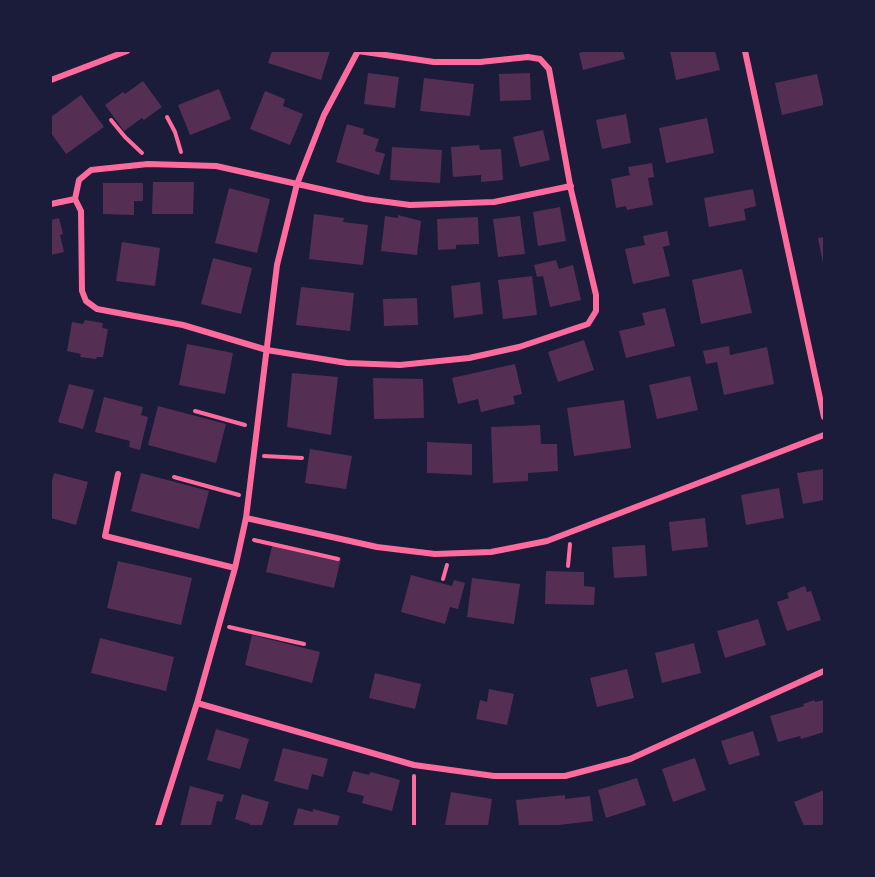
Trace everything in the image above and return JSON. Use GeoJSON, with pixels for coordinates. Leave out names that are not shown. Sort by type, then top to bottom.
{"type":"FeatureCollection","features":[{"type":"Feature","properties":{"kind":"street"},"geometry":{"type":"LineString","coordinates":[[51,80],[127,51]]}},
{"type":"Feature","properties":{"kind":"street"},"geometry":{"type":"LineString","coordinates":[[158,826],[198,703],[235,568],[246,518],[248,497],[254,455],[267,350],[277,265],[297,184],[324,115],[358,51],[434,62],[480,62],[528,57],[540,59],[549,69],[571,186],[596,295],[596,311],[588,324],[519,347],[469,358],[400,365],[347,363],[267,350],[183,325],[97,309],[86,301],[82,291],[81,211],[75,199],[79,180],[90,170],[148,164],[216,165],[297,184],[365,199],[410,205],[494,202],[571,186]]}},
{"type":"Feature","properties":{"kind":"street"},"geometry":{"type":"LineString","coordinates":[[745,51],[824,417]]}},
{"type":"Feature","properties":{"kind":"street"},"geometry":{"type":"LineString","coordinates":[[51,204],[75,199]]}},
{"type":"Feature","properties":{"kind":"street"},"geometry":{"type":"LineString","coordinates":[[246,518],[377,547],[435,554],[491,552],[547,541],[824,435]]}},
{"type":"Feature","properties":{"kind":"street"},"geometry":{"type":"LineString","coordinates":[[118,474],[105,536],[235,568]]}},
{"type":"Feature","properties":{"kind":"street"},"geometry":{"type":"LineString","coordinates":[[198,703],[414,765],[494,776],[565,776],[630,759],[824,670]]}},
{"type":"Feature","properties":{"kind":"path"},"geometry":{"type":"LineString","coordinates":[[167,117],[175,132],[184,165]]}},
{"type":"Feature","properties":{"kind":"path"},"geometry":{"type":"LineString","coordinates":[[111,120],[125,137],[140,149],[148,164]]}},
{"type":"Feature","properties":{"kind":"path"},"geometry":{"type":"LineString","coordinates":[[195,411],[257,429]]}},
{"type":"Feature","properties":{"kind":"path"},"geometry":{"type":"LineString","coordinates":[[254,455],[302,458]]}},
{"type":"Feature","properties":{"kind":"path"},"geometry":{"type":"LineString","coordinates":[[174,477],[211,489],[248,497]]}},
{"type":"Feature","properties":{"kind":"path"},"geometry":{"type":"LineString","coordinates":[[568,566],[572,532]]}},
{"type":"Feature","properties":{"kind":"path"},"geometry":{"type":"LineString","coordinates":[[241,538],[338,559]]}},
{"type":"Feature","properties":{"kind":"path"},"geometry":{"type":"LineString","coordinates":[[219,625],[304,644]]}},
{"type":"Feature","properties":{"kind":"path"},"geometry":{"type":"LineString","coordinates":[[414,765],[414,826]]}},
{"type":"Feature","properties":{"kind":"building"},"geometry":{"type":"Polygon","coordinates":[[[272,51],[330,51],[321,80],[268,63],[272,51]]]}},
{"type":"Feature","properties":{"kind":"building"},"geometry":{"type":"Polygon","coordinates":[[[623,51],[625,59],[583,70],[579,53],[623,51]]]}},
{"type":"Feature","properties":{"kind":"building"},"geometry":{"type":"Polygon","coordinates":[[[670,51],[715,51],[720,70],[676,80],[670,51]]]}},
{"type":"Feature","properties":{"kind":"building"},"geometry":{"type":"Polygon","coordinates":[[[368,73],[399,77],[395,108],[364,104],[368,73]]]}},
{"type":"Feature","properties":{"kind":"building"},"geometry":{"type":"Polygon","coordinates":[[[530,73],[531,100],[500,101],[499,74],[530,73]]]}},
{"type":"Feature","properties":{"kind":"building"},"geometry":{"type":"Polygon","coordinates":[[[817,74],[824,105],[782,115],[775,83],[817,74]]]}},
{"type":"Feature","properties":{"kind":"building"},"geometry":{"type":"Polygon","coordinates":[[[424,78],[474,84],[470,116],[420,111],[424,78]]]}},
{"type":"Feature","properties":{"kind":"building"},"geometry":{"type":"Polygon","coordinates":[[[143,81],[162,107],[124,131],[105,105],[143,81]]]}},
{"type":"Feature","properties":{"kind":"building"},"geometry":{"type":"Polygon","coordinates":[[[219,89],[231,119],[190,135],[178,105],[219,89]]]}},
{"type":"Feature","properties":{"kind":"building"},"geometry":{"type":"Polygon","coordinates":[[[265,91],[285,99],[283,106],[303,114],[290,145],[250,129],[265,91]]]}},
{"type":"Feature","properties":{"kind":"building"},"geometry":{"type":"Polygon","coordinates":[[[81,95],[104,127],[66,154],[51,133],[51,117],[81,95]]]}},
{"type":"Feature","properties":{"kind":"building"},"geometry":{"type":"Polygon","coordinates":[[[626,114],[631,143],[602,149],[596,120],[626,114]]]}},
{"type":"Feature","properties":{"kind":"building"},"geometry":{"type":"Polygon","coordinates":[[[707,118],[714,153],[666,163],[659,128],[707,118]]]}},
{"type":"Feature","properties":{"kind":"building"},"geometry":{"type":"Polygon","coordinates":[[[347,124],[364,129],[363,134],[379,139],[375,151],[385,154],[379,175],[336,162],[347,124]]]}},
{"type":"Feature","properties":{"kind":"building"},"geometry":{"type":"Polygon","coordinates":[[[543,130],[550,160],[520,167],[513,137],[543,130]]]}},
{"type":"Feature","properties":{"kind":"building"},"geometry":{"type":"Polygon","coordinates":[[[479,145],[480,150],[501,149],[503,180],[481,182],[481,175],[453,177],[451,147],[479,145]]]}},
{"type":"Feature","properties":{"kind":"building"},"geometry":{"type":"Polygon","coordinates":[[[392,147],[442,150],[440,183],[390,180],[392,147]]]}},
{"type":"Feature","properties":{"kind":"building"},"geometry":{"type":"Polygon","coordinates":[[[652,163],[654,177],[648,178],[653,205],[627,210],[626,206],[616,208],[611,179],[630,175],[628,167],[652,163]]]}},
{"type":"Feature","properties":{"kind":"building"},"geometry":{"type":"Polygon","coordinates":[[[153,182],[194,182],[193,214],[152,214],[153,182]]]}},
{"type":"Feature","properties":{"kind":"building"},"geometry":{"type":"Polygon","coordinates":[[[103,183],[143,183],[143,201],[134,201],[134,215],[103,214],[103,183]]]}},
{"type":"Feature","properties":{"kind":"building"},"geometry":{"type":"Polygon","coordinates":[[[229,188],[270,199],[257,253],[215,243],[229,188]]]}},
{"type":"Feature","properties":{"kind":"building"},"geometry":{"type":"Polygon","coordinates":[[[753,189],[756,206],[744,209],[746,220],[709,227],[704,198],[753,189]]]}},
{"type":"Feature","properties":{"kind":"building"},"geometry":{"type":"Polygon","coordinates":[[[560,207],[566,241],[538,246],[533,212],[560,207]]]}},
{"type":"Feature","properties":{"kind":"building"},"geometry":{"type":"Polygon","coordinates":[[[314,214],[344,218],[343,222],[368,225],[363,265],[309,259],[314,214]]]}},
{"type":"Feature","properties":{"kind":"building"},"geometry":{"type":"Polygon","coordinates":[[[398,215],[421,221],[417,255],[381,251],[385,216],[398,218],[398,215]]]}},
{"type":"Feature","properties":{"kind":"building"},"geometry":{"type":"Polygon","coordinates":[[[520,216],[525,254],[498,257],[493,219],[520,216]]]}},
{"type":"Feature","properties":{"kind":"building"},"geometry":{"type":"Polygon","coordinates":[[[478,217],[479,244],[456,245],[456,249],[438,250],[437,219],[478,217]]]}},
{"type":"Feature","properties":{"kind":"building"},"geometry":{"type":"Polygon","coordinates":[[[59,218],[64,252],[51,255],[51,220],[59,218]]]}},
{"type":"Feature","properties":{"kind":"building"},"geometry":{"type":"Polygon","coordinates":[[[667,231],[670,245],[663,247],[670,276],[633,284],[625,249],[645,245],[643,236],[667,231]]]}},
{"type":"Feature","properties":{"kind":"building"},"geometry":{"type":"Polygon","coordinates":[[[824,237],[824,263],[823,263],[818,238],[824,237]]]}},
{"type":"Feature","properties":{"kind":"building"},"geometry":{"type":"Polygon","coordinates":[[[122,242],[160,248],[155,286],[116,281],[122,242]]]}},
{"type":"Feature","properties":{"kind":"building"},"geometry":{"type":"Polygon","coordinates":[[[213,258],[252,268],[241,314],[201,304],[213,258]]]}},
{"type":"Feature","properties":{"kind":"building"},"geometry":{"type":"Polygon","coordinates":[[[556,260],[559,269],[573,265],[581,300],[550,307],[543,276],[537,277],[534,265],[556,260]]]}},
{"type":"Feature","properties":{"kind":"building"},"geometry":{"type":"Polygon","coordinates":[[[742,269],[752,313],[701,324],[692,280],[742,269]]]}},
{"type":"Feature","properties":{"kind":"building"},"geometry":{"type":"Polygon","coordinates":[[[532,276],[537,315],[503,319],[498,280],[532,276]]]}},
{"type":"Feature","properties":{"kind":"building"},"geometry":{"type":"Polygon","coordinates":[[[480,282],[483,314],[454,318],[451,286],[480,282]]]}},
{"type":"Feature","properties":{"kind":"building"},"geometry":{"type":"Polygon","coordinates":[[[301,287],[354,293],[350,331],[296,325],[301,287]]]}},
{"type":"Feature","properties":{"kind":"building"},"geometry":{"type":"Polygon","coordinates":[[[417,298],[418,325],[384,326],[383,299],[417,298]]]}},
{"type":"Feature","properties":{"kind":"building"},"geometry":{"type":"Polygon","coordinates":[[[665,308],[675,346],[626,358],[619,331],[645,325],[642,313],[665,308]]]}},
{"type":"Feature","properties":{"kind":"building"},"geometry":{"type":"Polygon","coordinates":[[[85,320],[103,323],[102,328],[108,329],[103,357],[96,359],[80,357],[81,354],[67,351],[72,322],[83,324],[85,320]]]}},
{"type":"Feature","properties":{"kind":"building"},"geometry":{"type":"Polygon","coordinates":[[[584,340],[594,370],[558,382],[548,352],[584,340]]]}},
{"type":"Feature","properties":{"kind":"building"},"geometry":{"type":"Polygon","coordinates":[[[187,344],[233,353],[225,394],[179,385],[187,344]]]}},
{"type":"Feature","properties":{"kind":"building"},"geometry":{"type":"Polygon","coordinates":[[[729,346],[730,355],[767,347],[774,384],[724,395],[717,362],[706,364],[703,351],[729,346]]]}},
{"type":"Feature","properties":{"kind":"building"},"geometry":{"type":"Polygon","coordinates":[[[515,364],[522,394],[513,396],[515,404],[481,412],[478,399],[458,404],[452,378],[515,364]]]}},
{"type":"Feature","properties":{"kind":"building"},"geometry":{"type":"Polygon","coordinates":[[[292,373],[338,377],[331,435],[287,427],[292,373]]]}},
{"type":"Feature","properties":{"kind":"building"},"geometry":{"type":"Polygon","coordinates":[[[690,376],[698,410],[657,419],[649,385],[690,376]]]}},
{"type":"Feature","properties":{"kind":"building"},"geometry":{"type":"Polygon","coordinates":[[[373,378],[423,379],[424,418],[374,419],[373,378]]]}},
{"type":"Feature","properties":{"kind":"building"},"geometry":{"type":"Polygon","coordinates":[[[69,384],[94,390],[83,429],[58,422],[69,384]]]}},
{"type":"Feature","properties":{"kind":"building"},"geometry":{"type":"Polygon","coordinates":[[[104,397],[143,407],[141,415],[148,417],[140,450],[129,447],[130,441],[95,432],[104,397]]]}},
{"type":"Feature","properties":{"kind":"building"},"geometry":{"type":"Polygon","coordinates":[[[624,400],[631,448],[574,456],[567,408],[624,400]]]}},
{"type":"Feature","properties":{"kind":"building"},"geometry":{"type":"Polygon","coordinates":[[[158,406],[226,424],[216,463],[148,445],[158,406]]]}},
{"type":"Feature","properties":{"kind":"building"},"geometry":{"type":"Polygon","coordinates":[[[540,425],[541,444],[557,444],[558,471],[528,473],[528,481],[493,483],[491,427],[540,425]]]}},
{"type":"Feature","properties":{"kind":"building"},"geometry":{"type":"Polygon","coordinates":[[[427,442],[472,444],[472,475],[427,473],[427,442]]]}},
{"type":"Feature","properties":{"kind":"building"},"geometry":{"type":"Polygon","coordinates":[[[310,449],[352,456],[346,489],[305,483],[310,449]]]}},
{"type":"Feature","properties":{"kind":"building"},"geometry":{"type":"Polygon","coordinates":[[[824,469],[824,500],[803,504],[797,473],[824,469]]]}},
{"type":"Feature","properties":{"kind":"building"},"geometry":{"type":"Polygon","coordinates":[[[54,473],[88,482],[76,525],[51,518],[51,485],[54,473]]]}},
{"type":"Feature","properties":{"kind":"building"},"geometry":{"type":"Polygon","coordinates":[[[141,473],[209,491],[199,529],[131,511],[141,473]]]}},
{"type":"Feature","properties":{"kind":"building"},"geometry":{"type":"Polygon","coordinates":[[[779,488],[784,518],[746,525],[741,495],[779,488]]]}},
{"type":"Feature","properties":{"kind":"building"},"geometry":{"type":"Polygon","coordinates":[[[705,518],[708,547],[672,551],[669,522],[705,518]]]}},
{"type":"Feature","properties":{"kind":"building"},"geometry":{"type":"Polygon","coordinates":[[[273,542],[341,558],[334,588],[266,572],[273,542]]]}},
{"type":"Feature","properties":{"kind":"building"},"geometry":{"type":"Polygon","coordinates":[[[645,545],[647,576],[614,578],[612,547],[645,545]]]}},
{"type":"Feature","properties":{"kind":"building"},"geometry":{"type":"Polygon","coordinates":[[[118,561],[192,578],[181,625],[107,608],[118,561]]]}},
{"type":"Feature","properties":{"kind":"building"},"geometry":{"type":"Polygon","coordinates":[[[546,571],[584,572],[584,586],[595,587],[594,605],[545,604],[546,571]]]}},
{"type":"Feature","properties":{"kind":"building"},"geometry":{"type":"Polygon","coordinates":[[[411,575],[452,586],[454,580],[465,583],[458,609],[450,607],[445,624],[401,612],[411,575]]]}},
{"type":"Feature","properties":{"kind":"building"},"geometry":{"type":"Polygon","coordinates":[[[472,578],[520,584],[514,624],[467,617],[472,578]]]}},
{"type":"Feature","properties":{"kind":"building"},"geometry":{"type":"Polygon","coordinates":[[[805,586],[807,592],[811,591],[821,620],[787,631],[777,602],[789,598],[787,593],[805,586]]]}},
{"type":"Feature","properties":{"kind":"building"},"geometry":{"type":"Polygon","coordinates":[[[758,619],[766,645],[725,658],[717,631],[758,619]]]}},
{"type":"Feature","properties":{"kind":"building"},"geometry":{"type":"Polygon","coordinates":[[[252,635],[320,652],[312,683],[245,665],[252,635]]]}},
{"type":"Feature","properties":{"kind":"building"},"geometry":{"type":"Polygon","coordinates":[[[100,638],[174,657],[166,691],[91,673],[100,638]]]}},
{"type":"Feature","properties":{"kind":"building"},"geometry":{"type":"Polygon","coordinates":[[[694,643],[701,673],[662,683],[655,653],[694,643]]]}},
{"type":"Feature","properties":{"kind":"building"},"geometry":{"type":"Polygon","coordinates":[[[627,669],[634,698],[597,707],[590,678],[627,669]]]}},
{"type":"Feature","properties":{"kind":"building"},"geometry":{"type":"Polygon","coordinates":[[[375,673],[421,684],[415,709],[369,698],[375,673]]]}},
{"type":"Feature","properties":{"kind":"building"},"geometry":{"type":"Polygon","coordinates":[[[489,689],[514,694],[507,725],[476,719],[480,700],[487,702],[489,689]]]}},
{"type":"Feature","properties":{"kind":"building"},"geometry":{"type":"Polygon","coordinates":[[[814,700],[815,702],[824,700],[824,732],[801,739],[800,736],[778,742],[770,716],[804,706],[803,704],[814,700]]]}},
{"type":"Feature","properties":{"kind":"building"},"geometry":{"type":"Polygon","coordinates":[[[216,729],[249,739],[240,769],[207,760],[216,729]]]}},
{"type":"Feature","properties":{"kind":"building"},"geometry":{"type":"Polygon","coordinates":[[[753,731],[760,755],[729,765],[721,741],[753,731]]]}},
{"type":"Feature","properties":{"kind":"building"},"geometry":{"type":"Polygon","coordinates":[[[283,748],[328,759],[323,777],[312,774],[308,790],[274,781],[283,748]]]}},
{"type":"Feature","properties":{"kind":"building"},"geometry":{"type":"Polygon","coordinates":[[[695,758],[706,790],[673,802],[662,769],[695,758]]]}},
{"type":"Feature","properties":{"kind":"building"},"geometry":{"type":"Polygon","coordinates":[[[353,771],[369,775],[371,772],[400,780],[392,811],[362,803],[364,796],[347,792],[353,771]]]}},
{"type":"Feature","properties":{"kind":"building"},"geometry":{"type":"Polygon","coordinates":[[[637,778],[646,805],[606,818],[598,790],[637,778]]]}},
{"type":"Feature","properties":{"kind":"building"},"geometry":{"type":"Polygon","coordinates":[[[190,786],[224,795],[222,802],[217,801],[211,826],[180,826],[190,786]]]}},
{"type":"Feature","properties":{"kind":"building"},"geometry":{"type":"Polygon","coordinates":[[[824,790],[824,824],[804,826],[794,802],[824,790]]]}},
{"type":"Feature","properties":{"kind":"building"},"geometry":{"type":"Polygon","coordinates":[[[451,792],[492,799],[488,826],[445,825],[451,792]]]}},
{"type":"Feature","properties":{"kind":"building"},"geometry":{"type":"Polygon","coordinates":[[[242,794],[269,802],[262,826],[249,826],[250,824],[235,819],[242,794]]]}},
{"type":"Feature","properties":{"kind":"building"},"geometry":{"type":"Polygon","coordinates":[[[565,795],[565,799],[590,796],[593,821],[550,826],[519,826],[516,800],[565,795]]]}},
{"type":"Feature","properties":{"kind":"building"},"geometry":{"type":"Polygon","coordinates":[[[298,808],[313,812],[313,809],[340,816],[337,826],[293,826],[298,808]]]}}]}
